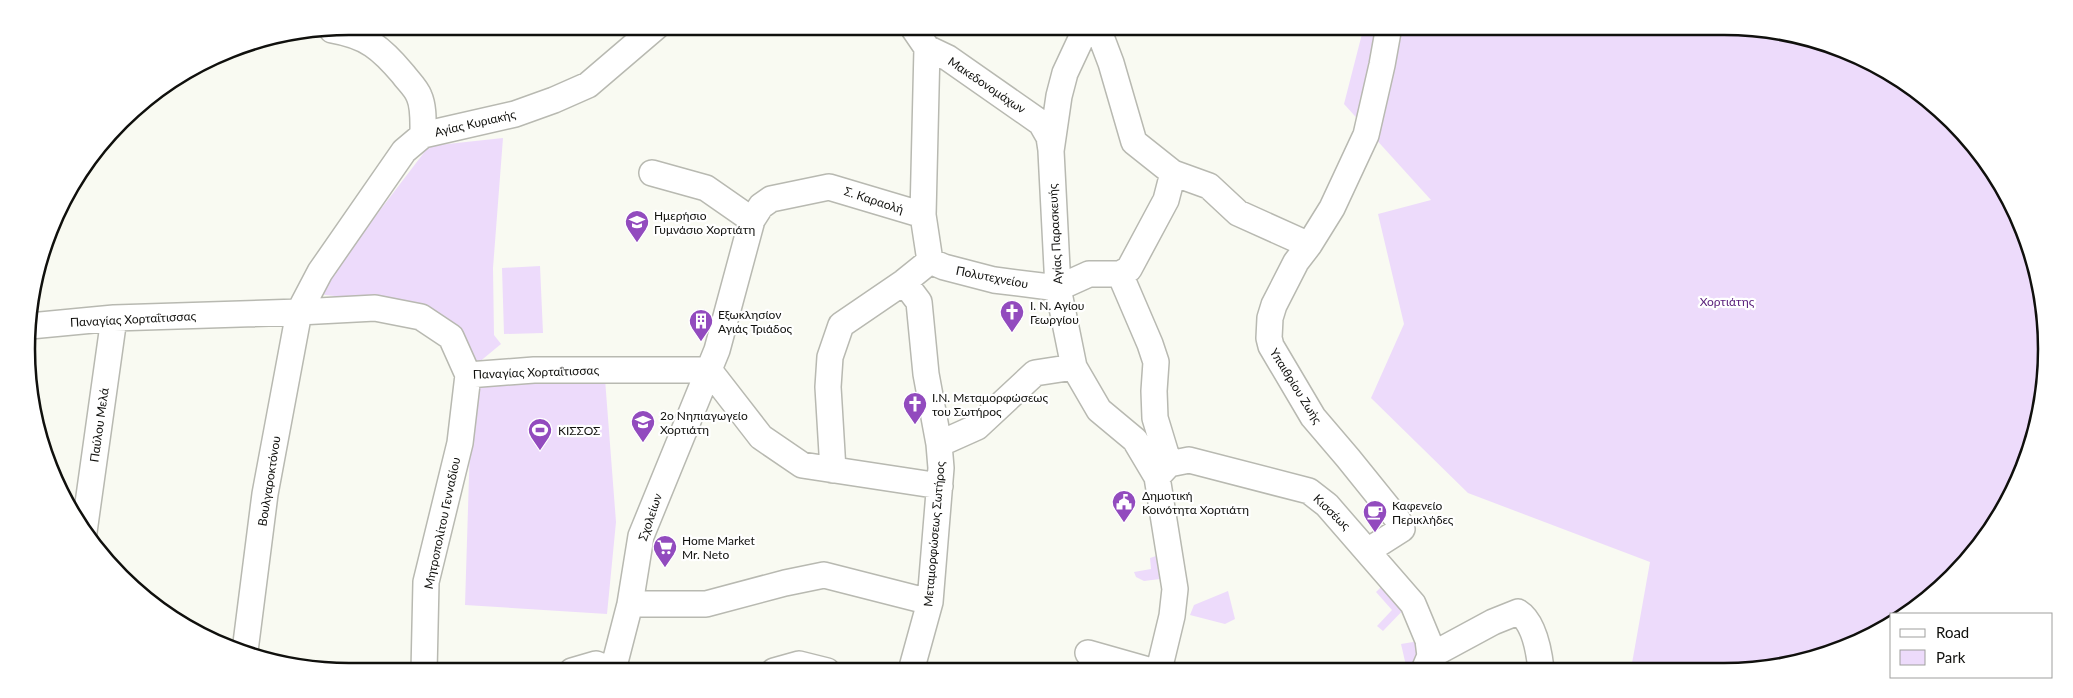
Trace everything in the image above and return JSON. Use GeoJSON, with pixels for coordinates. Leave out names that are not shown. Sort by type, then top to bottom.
{"type":"FeatureCollection","features":[{"type":"Feature","properties":{"kind":"street"},"geometry":{"type":"LineString","coordinates":[[355,35],[377,46],[419,94],[422,104],[423,135]]}},
{"type":"Feature","properties":{"kind":"street","name":"Αγίας Κυριακής"},"geometry":{"type":"LineString","coordinates":[[299,312],[320,272],[404,151],[423,135],[515,114],[588,85],[646,35]]}},
{"type":"Feature","properties":{"kind":"street","name":"Μακεδονομάχων"},"geometry":{"type":"LineString","coordinates":[[918,35],[927,48],[948,58],[1041,123],[1049,137],[1052,151]]}},
{"type":"Feature","properties":{"kind":"street","name":"Αγίας Παρασκευής"},"geometry":{"type":"LineString","coordinates":[[1083,35],[1065,73],[1059,96],[1052,151],[1058,288],[1074,367],[1100,410],[1135,440],[1163,470]]}},
{"type":"Feature","properties":{"kind":"street"},"geometry":{"type":"LineString","coordinates":[[1100,35],[1111,63],[1134,142],[1173,173],[1209,186],[1238,213],[1309,245],[1332,208],[1366,135],[1387,35]]}},
{"type":"Feature","properties":{"kind":"street"},"geometry":{"type":"LineString","coordinates":[[833,470],[828,387],[830,356],[841,325],[904,282],[930,261],[923,215],[927,48]]}},
{"type":"Feature","properties":{"kind":"street"},"geometry":{"type":"LineString","coordinates":[[652,173],[706,188],[752,220]]}},
{"type":"Feature","properties":{"kind":"street"},"geometry":{"type":"LineString","coordinates":[[1058,288],[1089,274],[1120,274],[1129,269],[1166,200],[1173,173]]}},
{"type":"Feature","properties":{"kind":"street","name":"Σ. Καραολή"},"geometry":{"type":"LineString","coordinates":[[709,370],[717,350],[752,220],[762,206],[771,199],[829,186],[923,215]]}},
{"type":"Feature","properties":{"kind":"street","name":"Υπαιθρίου Ζωής"},"geometry":{"type":"LineString","coordinates":[[1309,245],[1296,262],[1274,305],[1270,318],[1270,346],[1313,417],[1398,520],[1402,529],[1369,550]]}},
{"type":"Feature","properties":{"kind":"street","name":"Πολυτεχνείου"},"geometry":{"type":"LineString","coordinates":[[930,261],[944,267],[994,280],[1058,288]]}},
{"type":"Feature","properties":{"kind":"street"},"geometry":{"type":"LineString","coordinates":[[1120,274],[1156,362],[1155,418],[1163,470],[1175,589],[1172,616],[1161,663]]}},
{"type":"Feature","properties":{"kind":"street","name":"Μεταμορφώσεως Σωτήρος"},"geometry":{"type":"LineString","coordinates":[[904,282],[918,302],[926,374],[939,444],[940,486],[930,602],[913,663]]}},
{"type":"Feature","properties":{"kind":"street","name":"Παναγίας Χορταΐτισσας"},"geometry":{"type":"LineString","coordinates":[[36,325],[114,318],[375,308],[421,317],[451,338],[468,375],[534,370],[709,370]]}},
{"type":"Feature","properties":{"kind":"street","name":"Βουλγαροκτόνου"},"geometry":{"type":"LineString","coordinates":[[246,645],[265,494],[299,312]]}},
{"type":"Feature","properties":{"kind":"street","name":"Παύλου Μελά"},"geometry":{"type":"LineString","coordinates":[[86,520],[114,318]]}},
{"type":"Feature","properties":{"kind":"street"},"geometry":{"type":"LineString","coordinates":[[939,444],[977,427],[1035,373],[1074,367]]}},
{"type":"Feature","properties":{"kind":"street"},"geometry":{"type":"LineString","coordinates":[[709,370],[762,436],[802,465],[940,486]]}},
{"type":"Feature","properties":{"kind":"street","name":"Σχολείων"},"geometry":{"type":"LineString","coordinates":[[616,663],[630,604],[642,536],[709,370]]}},
{"type":"Feature","properties":{"kind":"street","name":"Μητροπολίτου Γενναδίου"},"geometry":{"type":"LineString","coordinates":[[424,663],[426,582],[460,443],[468,375]]}},
{"type":"Feature","properties":{"kind":"street","name":"Κισσέως"},"geometry":{"type":"LineString","coordinates":[[1163,470],[1189,460],[1309,491],[1327,504],[1414,604],[1428,640],[1427,663]]}},
{"type":"Feature","properties":{"kind":"street"},"geometry":{"type":"LineString","coordinates":[[630,604],[706,604],[785,583],[824,575],[930,602]]}},
{"type":"Feature","properties":{"kind":"street"},"geometry":{"type":"LineString","coordinates":[[1427,663],[1493,622],[1518,612],[1525,616],[1538,648],[1540,663]]}},
{"type":"Feature","properties":{"kind":"street"},"geometry":{"type":"LineString","coordinates":[[1088,652],[1125,663]]}},
{"type":"Feature","properties":{"kind":"green space","name":"Χορτιάτης"},"geometry":{"type":"Polygon","coordinates":[[[1362,35],[1745,36],[1785,41],[1825,52],[1863,67],[1881,77],[1931,113],[1973,158],[2006,210],[2027,268],[2032,288],[2037,328],[2038,349],[2035,390],[2032,410],[2021,450],[2006,488],[1996,506],[1973,540],[1946,571],[1915,598],[1863,631],[1805,652],[1765,660],[1724,663],[1632,663],[1650,562],[1468,493],[1371,398],[1404,324],[1378,214],[1431,200],[1344,104],[1362,35]]]}},
{"type":"Feature","properties":{"kind":"green space"},"geometry":{"type":"Polygon","coordinates":[[[503,138],[493,268],[494,335],[501,344],[472,368],[457,335],[372,300],[316,294],[429,146],[503,138]]]}},
{"type":"Feature","properties":{"kind":"green space"},"geometry":{"type":"Polygon","coordinates":[[[540,266],[543,333],[504,334],[502,268],[540,266]]]}},
{"type":"Feature","properties":{"kind":"green space","name":"ΚΙΣΣΟΣ"},"geometry":{"type":"Polygon","coordinates":[[[605,379],[616,522],[607,614],[465,605],[472,380],[605,379]]]}},
{"type":"Feature","properties":{"kind":"green space"},"geometry":{"type":"Polygon","coordinates":[[[1156,556],[1160,579],[1144,581],[1136,577],[1134,572],[1151,569],[1150,558],[1156,556]]]}},
{"type":"Feature","properties":{"kind":"green space"},"geometry":{"type":"Polygon","coordinates":[[[1386,582],[1408,605],[1383,631],[1377,626],[1392,610],[1376,592],[1386,582]]]}},
{"type":"Feature","properties":{"kind":"green space"},"geometry":{"type":"Polygon","coordinates":[[[1228,591],[1235,619],[1225,624],[1190,615],[1194,605],[1228,591]]]}},
{"type":"Feature","properties":{"kind":"green space"},"geometry":{"type":"Polygon","coordinates":[[[1419,641],[1418,663],[1405,663],[1401,644],[1419,641]]]}},
{"type":"Feature","properties":{"kind":"place","name":"Ημερήσιο Γυμνάσιο Χορτιάτη"},"geometry":{"type":"Point","coordinates":[637,243]}},
{"type":"Feature","properties":{"kind":"place","name":"Ι. Ν. Αγίου Γεωργίου"},"geometry":{"type":"Point","coordinates":[1012,333]}},
{"type":"Feature","properties":{"kind":"place","name":"Εξωκλησίον Αγιάς Τριάδος"},"geometry":{"type":"Point","coordinates":[701,342]}},
{"type":"Feature","properties":{"kind":"place","name":"I.N. Μεταμορφώσεως του Σωτήρος"},"geometry":{"type":"Point","coordinates":[915,425]}},
{"type":"Feature","properties":{"kind":"place","name":"2ο Νηπιαγωγείο Χορτιάτη"},"geometry":{"type":"Point","coordinates":[643,443]}},
{"type":"Feature","properties":{"kind":"place","name":"ΚΙΣΣΟΣ"},"geometry":{"type":"Point","coordinates":[540,451]}},
{"type":"Feature","properties":{"kind":"place","name":"Δημοτική Κοινότητα Χορτιάτη"},"geometry":{"type":"Point","coordinates":[1124,523]}},
{"type":"Feature","properties":{"kind":"place","name":"Καφενείο Περικλήδες"},"geometry":{"type":"Point","coordinates":[1375,533]}},
{"type":"Feature","properties":{"kind":"place","name":"Home Market Mr. Neto"},"geometry":{"type":"Point","coordinates":[665,568]}}]}
